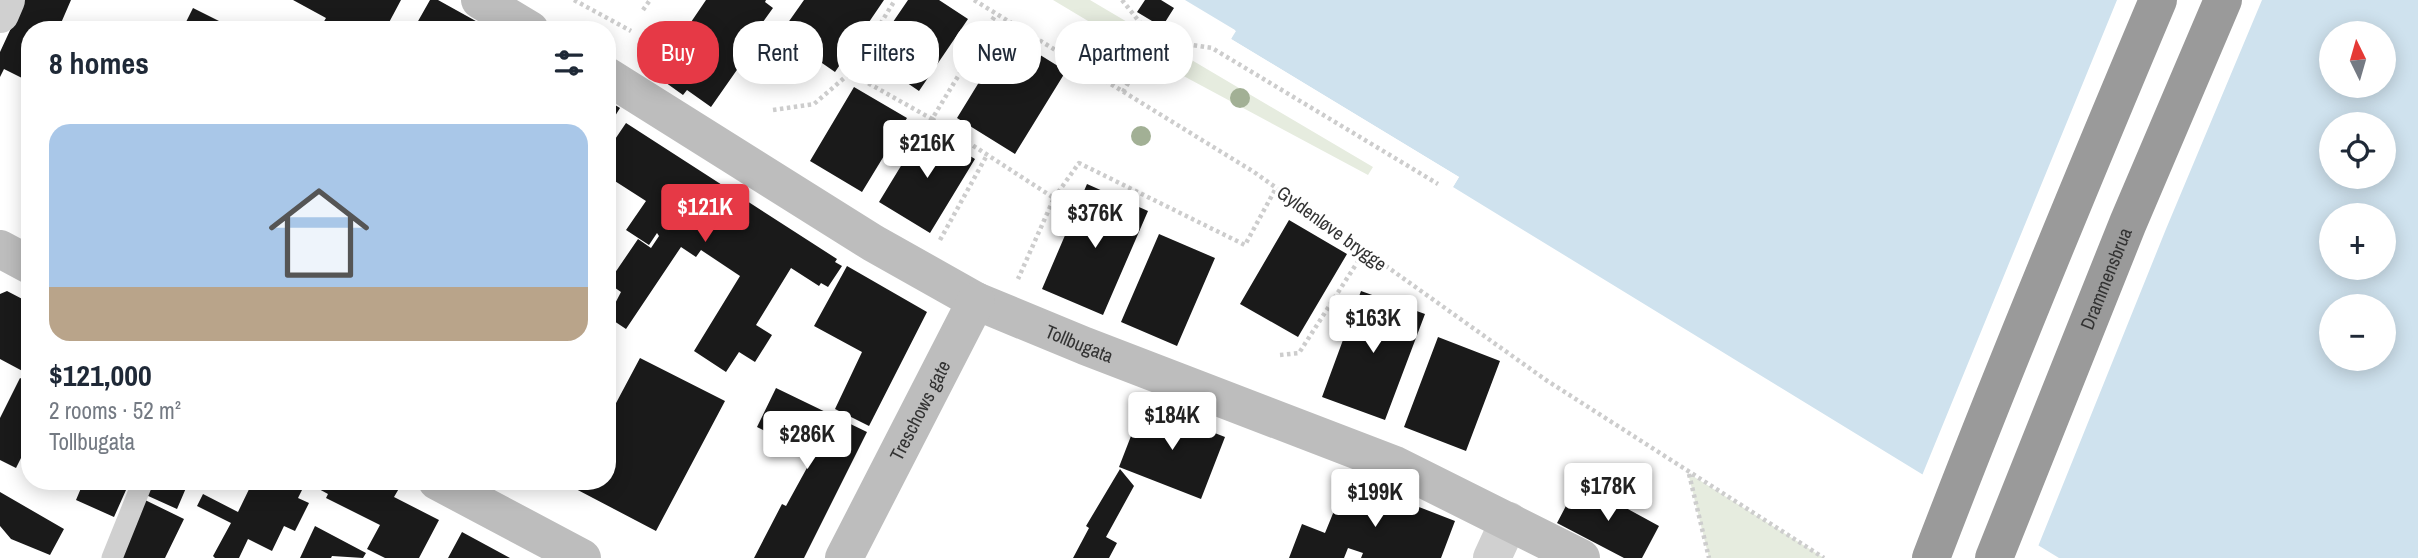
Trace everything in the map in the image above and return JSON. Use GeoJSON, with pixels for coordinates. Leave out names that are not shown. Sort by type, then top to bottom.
{"type":"FeatureCollection","features":[{"type":"Feature","properties":{"kind":"highway"},"geometry":{"type":"LineString","coordinates":[[1931,558],[1978,433],[2158,0]]}},
{"type":"Feature","properties":{"kind":"highway","name":"Drammensbrua"},"geometry":{"type":"LineString","coordinates":[[1993,558],[2128,223],[2223,0]]}},
{"type":"Feature","properties":{"kind":"main road"},"geometry":{"type":"LineString","coordinates":[[480,0],[515,21]]}},
{"type":"Feature","properties":{"kind":"main road","name":"Tollbugata"},"geometry":{"type":"LineString","coordinates":[[616,82],[923,272],[990,307],[1395,465],[1581,558]]}},
{"type":"Feature","properties":{"kind":"main road"},"geometry":{"type":"LineString","coordinates":[[0,249],[21,260]]}},
{"type":"Feature","properties":{"kind":"main road","name":"Treschows gate"},"geometry":{"type":"LineString","coordinates":[[844,558],[990,307]]}},
{"type":"Feature","properties":{"kind":"main road"},"geometry":{"type":"LineString","coordinates":[[454,490],[582,558]]}},
{"type":"Feature","properties":{"kind":"street"},"geometry":{"type":"LineString","coordinates":[[0,14],[6,0]]}},
{"type":"Feature","properties":{"kind":"street"},"geometry":{"type":"LineString","coordinates":[[1492,558],[1509,521]]}},
{"type":"Feature","properties":{"kind":"lane"},"geometry":{"type":"LineString","coordinates":[[112,558],[138,490]]}},
{"type":"Feature","properties":{"kind":"path"},"geometry":{"type":"LineString","coordinates":[[574,0],[613,21]]}},
{"type":"Feature","properties":{"kind":"path"},"geometry":{"type":"LineString","coordinates":[[643,10],[650,0]]}},
{"type":"Feature","properties":{"kind":"path"},"geometry":{"type":"LineString","coordinates":[[882,21],[895,0]]}},
{"type":"Feature","properties":{"kind":"path","name":"Gyldenløve brygge"},"geometry":{"type":"LineString","coordinates":[[974,0],[1276,188],[1546,380],[1824,558]]}},
{"type":"Feature","properties":{"kind":"path"},"geometry":{"type":"LineString","coordinates":[[1122,0],[1139,21]]}},
{"type":"Feature","properties":{"kind":"path"},"geometry":{"type":"LineString","coordinates":[[932,119],[996,14]]}},
{"type":"Feature","properties":{"kind":"path"},"geometry":{"type":"LineString","coordinates":[[616,23],[631,31]]}},
{"type":"Feature","properties":{"kind":"path"},"geometry":{"type":"LineString","coordinates":[[1193,45],[1212,48],[1438,184]]}},
{"type":"Feature","properties":{"kind":"path"},"geometry":{"type":"LineString","coordinates":[[773,110],[814,104],[837,84]]}},
{"type":"Feature","properties":{"kind":"path"},"geometry":{"type":"LineString","coordinates":[[870,84],[932,119],[1054,198]]}},
{"type":"Feature","properties":{"kind":"path"},"geometry":{"type":"LineString","coordinates":[[1124,92],[1128,84]]}},
{"type":"Feature","properties":{"kind":"path"},"geometry":{"type":"LineString","coordinates":[[923,272],[987,155]]}},
{"type":"Feature","properties":{"kind":"path"},"geometry":{"type":"LineString","coordinates":[[990,307],[1054,198],[1079,163],[1245,245],[1276,188]]}},
{"type":"Feature","properties":{"kind":"path"},"geometry":{"type":"LineString","coordinates":[[1280,355],[1299,353],[1364,252]]}},
{"type":"Feature","properties":{"kind":"path"},"geometry":{"type":"LineString","coordinates":[[1688,473],[1709,558]]}},
{"type":"Feature","properties":{"kind":"shaded area"},"geometry":{"type":"Polygon","coordinates":[[[1053,0],[1090,0],[1126,21],[1088,21],[1053,0]]]}},
{"type":"Feature","properties":{"kind":"shaded area"},"geometry":{"type":"Polygon","coordinates":[[[1193,61],[1373,167],[1368,175],[1193,81],[1193,61]]]}},
{"type":"Feature","properties":{"kind":"shaded area"},"geometry":{"type":"Polygon","coordinates":[[[1688,473],[1824,558],[1709,558],[1688,473]]]}},
{"type":"Feature","properties":{"kind":"water"},"geometry":{"type":"Polygon","coordinates":[[[1185,0],[2418,0],[2418,558],[2059,558],[1453,187],[1459,177],[1231,39],[1235,30],[1185,0]]]}},
{"type":"Feature","properties":{"kind":"pier"},"geometry":{"type":"Polygon","coordinates":[[[1181,0],[1236,31],[1231,39],[1459,177],[1451,190],[1450,186],[1455,178],[1229,42],[1231,32],[1181,0]]]}},
{"type":"Feature","properties":{"kind":"pier"},"geometry":{"type":"Polygon","coordinates":[[[2117,0],[2262,0],[2037,549],[1921,478],[2117,0]]]}},
{"type":"Feature","properties":{"kind":"building"},"geometry":{"type":"Polygon","coordinates":[[[24,0],[71,0],[62,21],[21,21],[21,78],[4,69],[0,77],[0,52],[24,0]]]}},
{"type":"Feature","properties":{"kind":"building"},"geometry":{"type":"Polygon","coordinates":[[[293,0],[401,0],[390,21],[324,21],[326,18],[293,0]]]}},
{"type":"Feature","properties":{"kind":"building"},"geometry":{"type":"Polygon","coordinates":[[[430,0],[438,0],[476,21],[418,21],[430,0]]]}},
{"type":"Feature","properties":{"kind":"building"},"geometry":{"type":"Polygon","coordinates":[[[706,0],[766,0],[773,8],[764,21],[733,21],[733,76],[711,107],[687,90],[683,95],[668,84],[719,84],[719,21],[692,21],[706,0]]]}},
{"type":"Feature","properties":{"kind":"building"},"geometry":{"type":"Polygon","coordinates":[[[804,0],[884,0],[870,21],[837,21],[835,72],[823,64],[823,21],[789,21],[804,0]]]}},
{"type":"Feature","properties":{"kind":"building"},"geometry":{"type":"Polygon","coordinates":[[[908,0],[939,0],[968,19],[953,21],[953,41],[939,62],[939,21],[894,21],[908,0]]]}},
{"type":"Feature","properties":{"kind":"building"},"geometry":{"type":"Polygon","coordinates":[[[1145,0],[1161,0],[1174,8],[1166,21],[1152,21],[1137,12],[1145,0]]]}},
{"type":"Feature","properties":{"kind":"building"},"geometry":{"type":"Polygon","coordinates":[[[193,8],[219,21],[186,21],[193,8]]]}},
{"type":"Feature","properties":{"kind":"building"},"geometry":{"type":"Polygon","coordinates":[[[1041,55],[1055,64],[1055,84],[1058,84],[1015,154],[957,118],[978,84],[1041,84],[1041,55]]]}},
{"type":"Feature","properties":{"kind":"building"},"geometry":{"type":"Polygon","coordinates":[[[909,84],[924,84],[919,91],[909,84]]]}},
{"type":"Feature","properties":{"kind":"building"},"geometry":{"type":"Polygon","coordinates":[[[854,87],[907,118],[862,192],[810,161],[854,87]]]}},
{"type":"Feature","properties":{"kind":"building"},"geometry":{"type":"Polygon","coordinates":[[[626,123],[837,259],[835,262],[842,266],[828,287],[821,283],[819,286],[791,268],[756,325],[772,335],[755,362],[739,352],[726,372],[694,351],[740,276],[701,250],[696,257],[681,247],[626,329],[616,322],[616,302],[621,292],[616,289],[616,271],[638,239],[651,248],[659,236],[657,233],[649,245],[626,230],[646,201],[616,182],[616,138],[626,123]]]}},
{"type":"Feature","properties":{"kind":"building"},"geometry":{"type":"Polygon","coordinates":[[[924,128],[975,159],[930,233],[879,202],[924,128]]]}},
{"type":"Feature","properties":{"kind":"building"},"geometry":{"type":"Polygon","coordinates":[[[1087,184],[1148,211],[1103,315],[1042,289],[1087,184]]]}},
{"type":"Feature","properties":{"kind":"building"},"geometry":{"type":"Polygon","coordinates":[[[1289,220],[1347,254],[1298,337],[1240,304],[1289,220]]]}},
{"type":"Feature","properties":{"kind":"building"},"geometry":{"type":"Polygon","coordinates":[[[1159,234],[1215,258],[1177,346],[1121,322],[1159,234]]]}},
{"type":"Feature","properties":{"kind":"building"},"geometry":{"type":"Polygon","coordinates":[[[847,266],[927,312],[869,426],[835,409],[862,352],[814,326],[847,266]]]}},
{"type":"Feature","properties":{"kind":"building"},"geometry":{"type":"Polygon","coordinates":[[[7,291],[21,298],[21,370],[0,359],[0,294],[7,291]]]}},
{"type":"Feature","properties":{"kind":"building"},"geometry":{"type":"Polygon","coordinates":[[[1361,291],[1425,314],[1385,420],[1322,397],[1361,291]]]}},
{"type":"Feature","properties":{"kind":"building"},"geometry":{"type":"Polygon","coordinates":[[[1438,337],[1500,361],[1466,451],[1404,427],[1438,337]]]}},
{"type":"Feature","properties":{"kind":"building"},"geometry":{"type":"Polygon","coordinates":[[[640,358],[725,401],[656,531],[578,490],[616,490],[616,403],[640,358]]]}},
{"type":"Feature","properties":{"kind":"building"},"geometry":{"type":"Polygon","coordinates":[[[21,378],[21,458],[16,468],[0,460],[0,418],[21,378]]]}},
{"type":"Feature","properties":{"kind":"building"},"geometry":{"type":"Polygon","coordinates":[[[776,388],[867,432],[804,558],[754,558],[782,504],[786,506],[814,455],[757,427],[776,388]]]}},
{"type":"Feature","properties":{"kind":"building"},"geometry":{"type":"Polygon","coordinates":[[[1143,405],[1225,437],[1201,499],[1119,467],[1143,405]]]}},
{"type":"Feature","properties":{"kind":"building"},"geometry":{"type":"Polygon","coordinates":[[[1120,469],[1134,486],[1106,537],[1117,543],[1109,558],[1073,558],[1089,528],[1086,526],[1120,469]]]}},
{"type":"Feature","properties":{"kind":"building"},"geometry":{"type":"Polygon","coordinates":[[[1347,479],[1455,521],[1441,558],[1361,558],[1363,553],[1348,548],[1344,558],[1289,558],[1302,524],[1325,533],[1347,479]]]}},
{"type":"Feature","properties":{"kind":"building"},"geometry":{"type":"Polygon","coordinates":[[[1578,483],[1611,500],[1613,496],[1628,504],[1626,508],[1659,526],[1642,558],[1624,558],[1557,523],[1578,483]]]}},
{"type":"Feature","properties":{"kind":"building"},"geometry":{"type":"Polygon","coordinates":[[[80,490],[126,490],[114,517],[76,500],[80,490]]]}},
{"type":"Feature","properties":{"kind":"building"},"geometry":{"type":"Polygon","coordinates":[[[148,490],[185,490],[177,509],[146,495],[148,490]]]}},
{"type":"Feature","properties":{"kind":"building"},"geometry":{"type":"Polygon","coordinates":[[[249,490],[302,490],[298,498],[309,503],[295,531],[284,526],[272,551],[248,539],[239,558],[215,558],[213,556],[231,523],[197,506],[203,494],[238,512],[249,490]]]}},
{"type":"Feature","properties":{"kind":"building"},"geometry":{"type":"Polygon","coordinates":[[[321,490],[398,490],[394,497],[439,520],[419,558],[385,558],[367,549],[380,525],[326,498],[328,494],[321,490]]]}},
{"type":"Feature","properties":{"kind":"building"},"geometry":{"type":"Polygon","coordinates":[[[0,492],[64,529],[50,555],[11,539],[0,526],[0,492]]]}},
{"type":"Feature","properties":{"kind":"building"},"geometry":{"type":"Polygon","coordinates":[[[143,499],[184,519],[165,558],[119,558],[143,499]]]}},
{"type":"Feature","properties":{"kind":"building"},"geometry":{"type":"Polygon","coordinates":[[[315,526],[366,553],[363,558],[300,558],[315,526]]]}},
{"type":"Feature","properties":{"kind":"building"},"geometry":{"type":"Polygon","coordinates":[[[462,532],[510,558],[448,558],[462,532]]]}}]}
